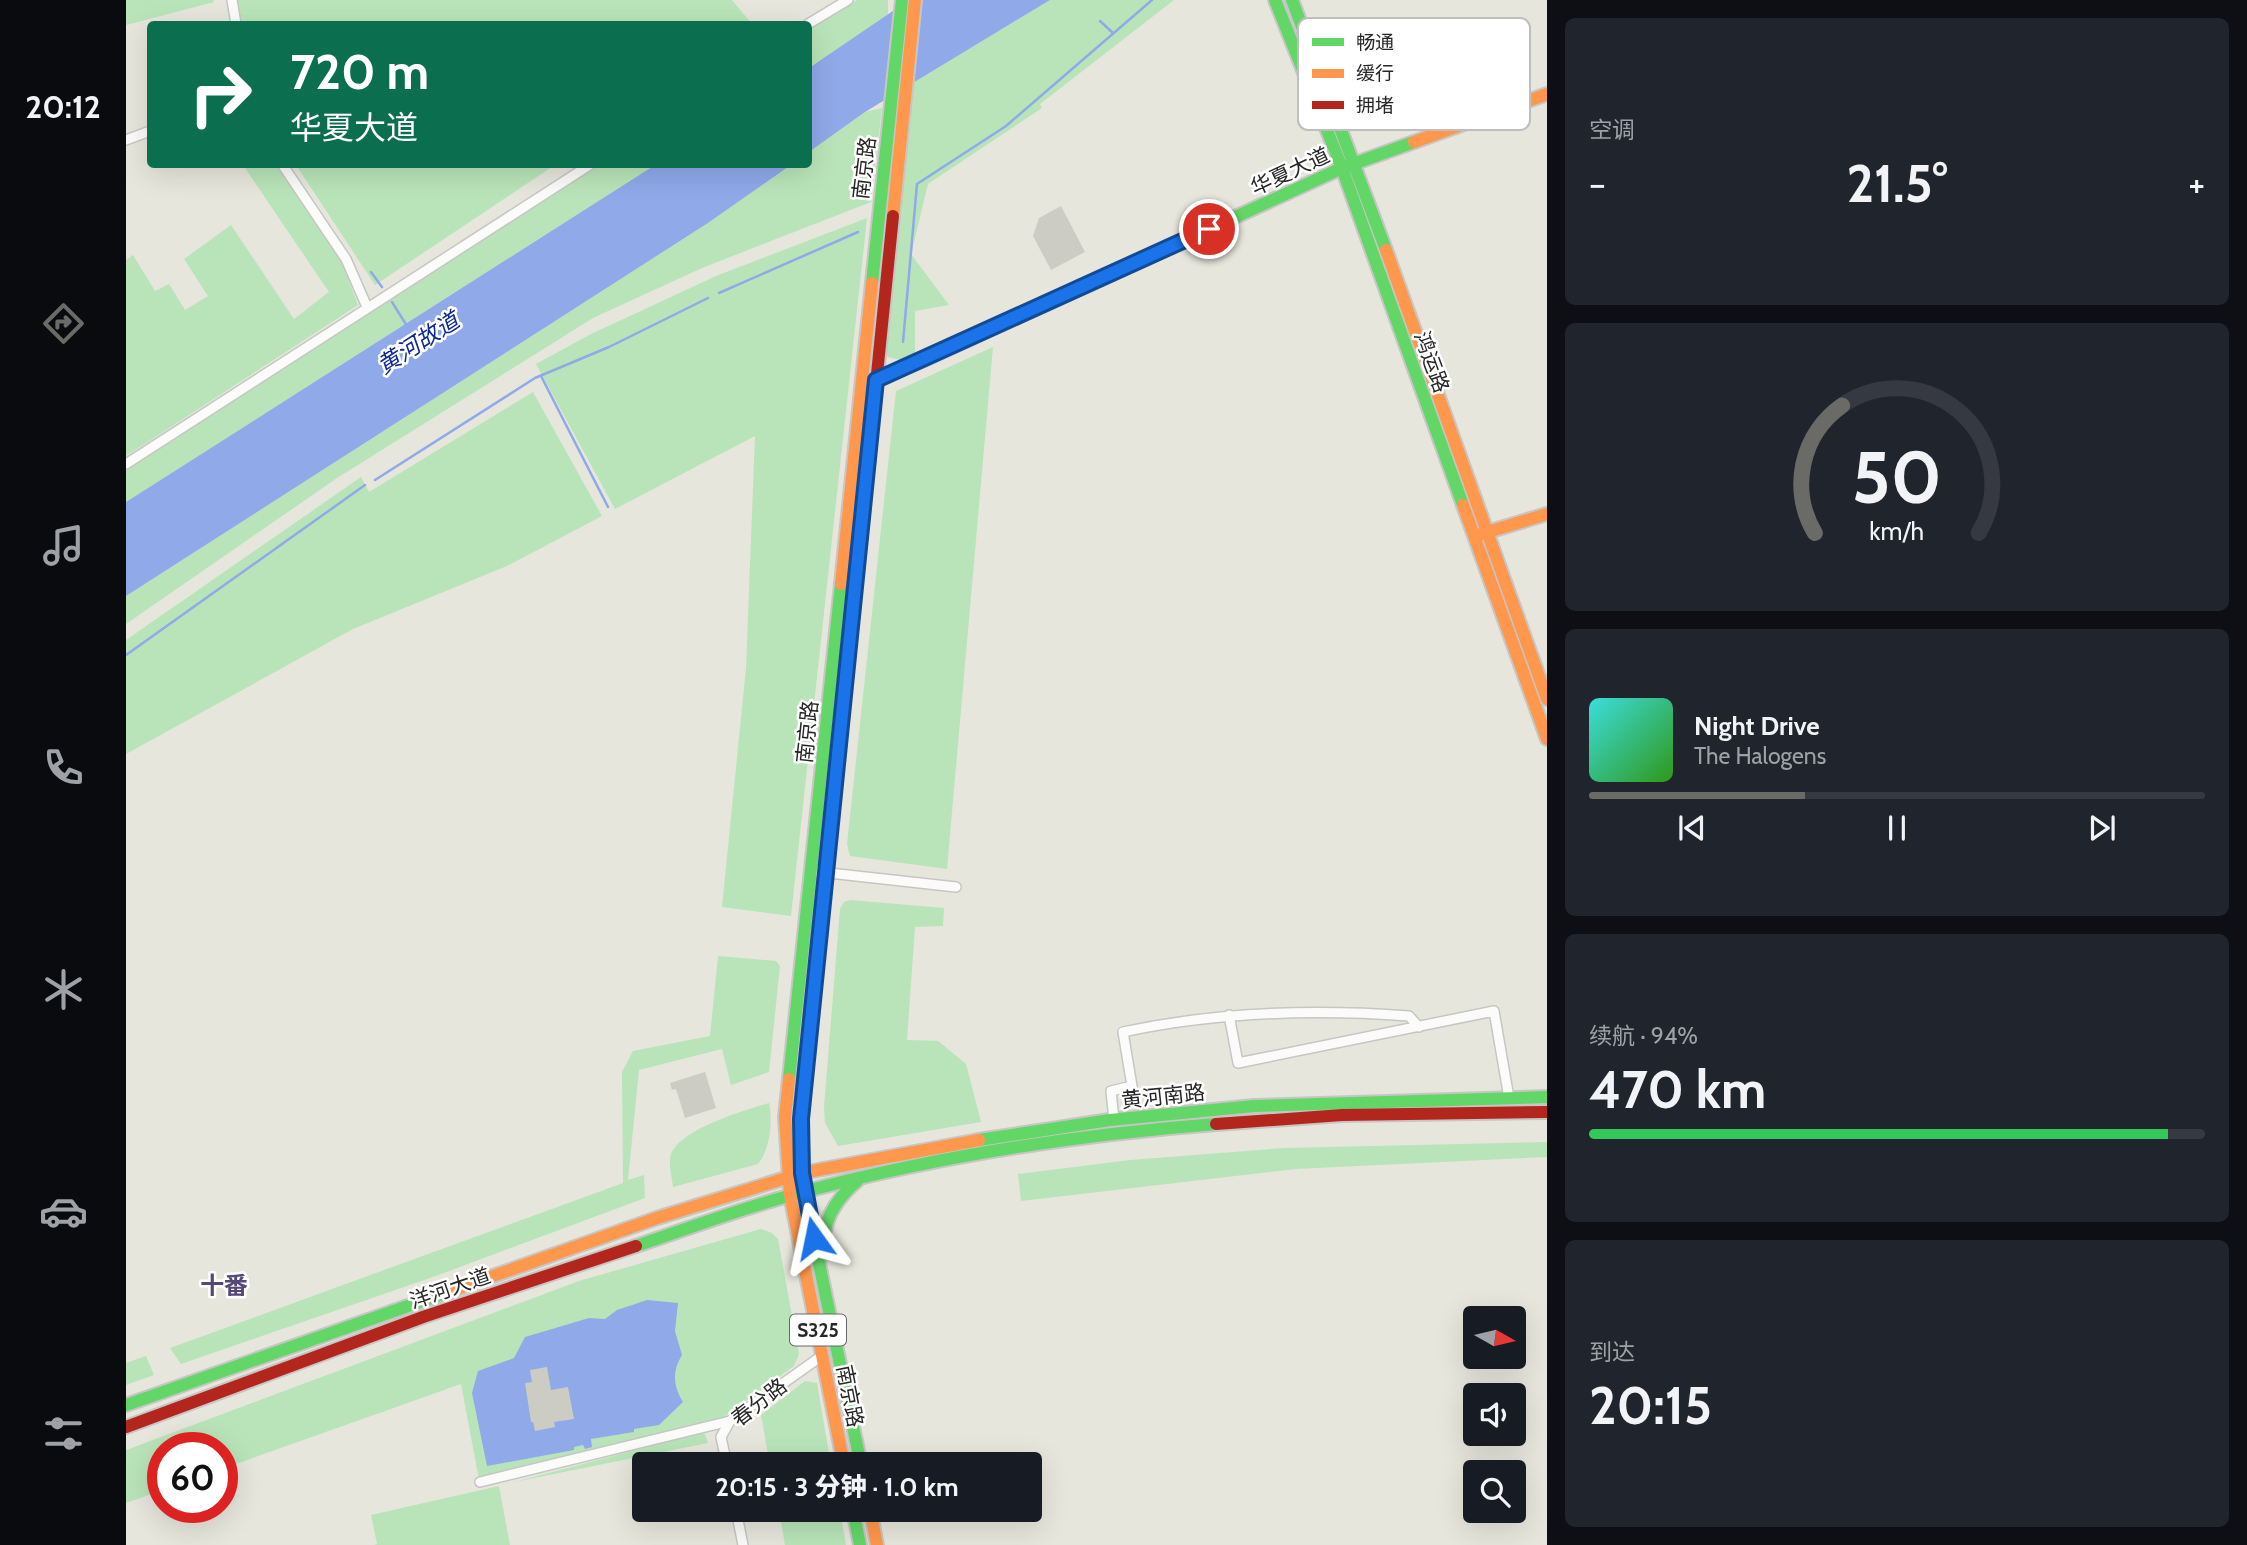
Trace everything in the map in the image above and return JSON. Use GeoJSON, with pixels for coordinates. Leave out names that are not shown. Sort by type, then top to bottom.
{"type":"FeatureCollection","features":[{"type":"Feature","properties":{"kind":"main road","name":"南京路"},"geometry":{"type":"LineString","coordinates":[[857,1452],[804,1191],[801,1119],[826,872],[902,0]]}},
{"type":"Feature","properties":{"kind":"main road","name":"南京路"},"geometry":{"type":"LineString","coordinates":[[842,1452],[790,1195],[785,1117],[811,871],[907,92],[915,0]]}},
{"type":"Feature","properties":{"kind":"main road","name":"鸿运路"},"geometry":{"type":"LineString","coordinates":[[1275,0],[1298,58]]}},
{"type":"Feature","properties":{"kind":"main road","name":"鸿运路"},"geometry":{"type":"LineString","coordinates":[[1292,0],[1299,18]]}},
{"type":"Feature","properties":{"kind":"main road","name":"华夏大道"},"geometry":{"type":"LineString","coordinates":[[1530,100],[1547,94]]}},
{"type":"Feature","properties":{"kind":"main road","name":"鸿运路"},"geometry":{"type":"LineString","coordinates":[[1327,130],[1547,739]]}},
{"type":"Feature","properties":{"kind":"main road","name":"鸿运路"},"geometry":{"type":"LineString","coordinates":[[1342,130],[1547,699]]}},
{"type":"Feature","properties":{"kind":"main road","name":"华夏大道"},"geometry":{"type":"LineString","coordinates":[[870,382],[1342,168],[1447,130]]}},
{"type":"Feature","properties":{"kind":"main road"},"geometry":{"type":"LineString","coordinates":[[1475,537],[1547,514]]}},
{"type":"Feature","properties":{"kind":"main road","name":"黄河南路"},"geometry":{"type":"LineString","coordinates":[[787,1177],[955,1144],[1114,1120],[1254,1106],[1547,1097]]}},
{"type":"Feature","properties":{"kind":"main road","name":"黄河南路"},"geometry":{"type":"LineString","coordinates":[[790,1195],[975,1153],[1129,1131],[1329,1116],[1547,1112]]}},
{"type":"Feature","properties":{"kind":"main road","name":"洋河大道"},"geometry":{"type":"LineString","coordinates":[[126,1405],[657,1218],[787,1177]]}},
{"type":"Feature","properties":{"kind":"main road"},"geometry":{"type":"LineString","coordinates":[[841,1370],[843,1357],[823,1248],[824,1234],[833,1205],[860,1178]]}},
{"type":"Feature","properties":{"kind":"main road","name":"洋河大道"},"geometry":{"type":"LineString","coordinates":[[126,1427],[423,1317],[790,1195]]}},
{"type":"Feature","properties":{"kind":"main road"},"geometry":{"type":"LineString","coordinates":[[855,1522],[860,1545]]}},
{"type":"Feature","properties":{"kind":"main road"},"geometry":{"type":"LineString","coordinates":[[872,1522],[877,1545]]}},
{"type":"Feature","properties":{"kind":"street"},"geometry":{"type":"LineString","coordinates":[[232,0],[236,21]]}},
{"type":"Feature","properties":{"kind":"street"},"geometry":{"type":"LineString","coordinates":[[812,22],[848,0]]}},
{"type":"Feature","properties":{"kind":"street"},"geometry":{"type":"LineString","coordinates":[[126,140],[147,132]]}},
{"type":"Feature","properties":{"kind":"street"},"geometry":{"type":"LineString","coordinates":[[285,168],[346,259],[367,307]]}},
{"type":"Feature","properties":{"kind":"street"},"geometry":{"type":"LineString","coordinates":[[126,464],[585,168]]}},
{"type":"Feature","properties":{"kind":"street"},"geometry":{"type":"LineString","coordinates":[[811,871],[956,887]]}},
{"type":"Feature","properties":{"kind":"street"},"geometry":{"type":"LineString","coordinates":[[1114,1120],[1111,1091],[1132,1086],[1123,1032],[1171,1021],[1229,1016],[1353,1012],[1409,1016],[1419,1027]]}},
{"type":"Feature","properties":{"kind":"street"},"geometry":{"type":"LineString","coordinates":[[1229,1016],[1238,1063],[1494,1012],[1509,1098]]}},
{"type":"Feature","properties":{"kind":"street","name":"春分路"},"geometry":{"type":"LineString","coordinates":[[725,1452],[722,1437],[730,1421],[823,1354]]}},
{"type":"Feature","properties":{"kind":"street"},"geometry":{"type":"LineString","coordinates":[[480,1482],[730,1421]]}},
{"type":"Feature","properties":{"kind":"street"},"geometry":{"type":"LineString","coordinates":[[701,1428],[722,1437]]}},
{"type":"Feature","properties":{"kind":"street"},"geometry":{"type":"LineString","coordinates":[[738,1522],[743,1545]]}},
{"type":"Feature","properties":{"kind":"green space"},"geometry":{"type":"Polygon","coordinates":[[[126,0],[213,0],[214,2],[126,25],[126,0]]]}},
{"type":"Feature","properties":{"kind":"green space"},"geometry":{"type":"Polygon","coordinates":[[[236,0],[732,0],[750,21],[240,21],[236,0]]]}},
{"type":"Feature","properties":{"kind":"green space"},"geometry":{"type":"Polygon","coordinates":[[[857,0],[888,0],[888,15],[812,66],[812,28],[857,0]]]}},
{"type":"Feature","properties":{"kind":"green space"},"geometry":{"type":"Polygon","coordinates":[[[1050,0],[1174,0],[1040,104],[1042,108],[928,184],[911,254],[949,305],[915,311],[915,354],[901,360],[888,357],[884,351],[911,84],[1050,0]]]}},
{"type":"Feature","properties":{"kind":"green space"},"geometry":{"type":"Polygon","coordinates":[[[882,108],[871,202],[702,268],[593,318],[337,478],[126,624],[126,596],[708,223],[787,168],[812,168],[812,150],[865,112],[882,108]]]}},
{"type":"Feature","properties":{"kind":"green space"},"geometry":{"type":"Polygon","coordinates":[[[245,168],[279,168],[341,260],[358,305],[126,456],[126,260],[133,255],[155,291],[169,284],[185,310],[208,296],[184,259],[231,225],[294,319],[329,292],[245,168]]]}},
{"type":"Feature","properties":{"kind":"green space"},"geometry":{"type":"Polygon","coordinates":[[[298,168],[550,168],[375,285],[298,168]]]}},
{"type":"Feature","properties":{"kind":"green space"},"geometry":{"type":"Polygon","coordinates":[[[593,168],[650,168],[126,502],[126,469],[593,168]]]}},
{"type":"Feature","properties":{"kind":"green space"},"geometry":{"type":"Polygon","coordinates":[[[867,218],[791,916],[722,907],[746,668],[755,436],[615,509],[536,364],[589,335],[716,276],[867,218]]]}},
{"type":"Feature","properties":{"kind":"green space"},"geometry":{"type":"Polygon","coordinates":[[[993,347],[947,869],[850,856],[847,844],[896,391],[993,347]]]}},
{"type":"Feature","properties":{"kind":"green space"},"geometry":{"type":"Polygon","coordinates":[[[533,392],[602,516],[507,566],[353,629],[126,754],[126,640],[361,477],[369,492],[533,392]]]}},
{"type":"Feature","properties":{"kind":"green space"},"geometry":{"type":"Polygon","coordinates":[[[850,900],[944,908],[943,926],[915,927],[907,1040],[938,1041],[966,1064],[981,1122],[838,1146],[825,1123],[824,1107],[840,909],[844,902],[850,900]]]}},
{"type":"Feature","properties":{"kind":"green space"},"geometry":{"type":"Polygon","coordinates":[[[718,956],[776,961],[780,966],[769,1072],[731,1085],[722,1049],[639,1070],[628,1180],[644,1175],[645,1198],[433,1277],[181,1364],[170,1348],[623,1183],[622,1072],[633,1051],[710,1036],[718,956]]]}},
{"type":"Feature","properties":{"kind":"green space"},"geometry":{"type":"Polygon","coordinates":[[[769,1103],[770,1135],[758,1164],[673,1187],[670,1157],[677,1145],[687,1136],[714,1122],[769,1103]]]}},
{"type":"Feature","properties":{"kind":"green space"},"geometry":{"type":"Polygon","coordinates":[[[1547,1142],[1547,1157],[1296,1169],[1021,1201],[1018,1174],[1130,1160],[1284,1148],[1547,1142]]]}},
{"type":"Feature","properties":{"kind":"green space"},"geometry":{"type":"Polygon","coordinates":[[[761,1229],[772,1233],[778,1239],[799,1354],[794,1366],[722,1418],[479,1480],[461,1384],[238,1463],[238,1432],[174,1432],[579,1281],[761,1229]]]}},
{"type":"Feature","properties":{"kind":"green space"},"geometry":{"type":"Polygon","coordinates":[[[146,1356],[154,1375],[126,1385],[126,1363],[146,1356]]]}},
{"type":"Feature","properties":{"kind":"green space"},"geometry":{"type":"Polygon","coordinates":[[[805,1381],[817,1383],[829,1452],[768,1452],[761,1415],[805,1381]]]}},
{"type":"Feature","properties":{"kind":"green space"},"geometry":{"type":"Polygon","coordinates":[[[701,1433],[705,1434],[708,1443],[663,1452],[632,1452],[632,1458],[514,1482],[701,1433]]]}},
{"type":"Feature","properties":{"kind":"green space"},"geometry":{"type":"Polygon","coordinates":[[[147,1442],[147,1496],[126,1503],[126,1450],[147,1442]]]}},
{"type":"Feature","properties":{"kind":"green space"},"geometry":{"type":"Polygon","coordinates":[[[499,1486],[510,1545],[374,1545],[377,1544],[371,1515],[499,1486]]]}},
{"type":"Feature","properties":{"kind":"green space"},"geometry":{"type":"Polygon","coordinates":[[[781,1522],[842,1522],[846,1545],[785,1545],[781,1522]]]}},
{"type":"Feature","properties":{"kind":"water"},"geometry":{"type":"Polygon","coordinates":[[[909,0],[1050,0],[865,112],[812,150],[812,66],[909,0]]]}},
{"type":"Feature","properties":{"kind":"water","name":"黄河故道"},"geometry":{"type":"Polygon","coordinates":[[[650,168],[787,168],[708,223],[126,596],[126,502],[650,168]]]}},
{"type":"Feature","properties":{"kind":"water"},"geometry":{"type":"Polygon","coordinates":[[[647,1300],[678,1303],[675,1331],[682,1355],[675,1378],[683,1402],[659,1425],[591,1439],[592,1447],[585,1449],[583,1445],[574,1447],[574,1450],[487,1466],[472,1393],[478,1371],[514,1358],[525,1337],[589,1318],[605,1319],[617,1310],[647,1300]]]}},
{"type":"Feature","properties":{"kind":"building"},"geometry":{"type":"Polygon","coordinates":[[[1061,206],[1085,252],[1051,270],[1033,236],[1039,218],[1061,206]]]}},
{"type":"Feature","properties":{"kind":"building"},"geometry":{"type":"Polygon","coordinates":[[[705,1072],[716,1108],[685,1118],[676,1089],[672,1090],[670,1083],[705,1072]]]}},
{"type":"Feature","properties":{"kind":"building"},"geometry":{"type":"Polygon","coordinates":[[[547,1367],[551,1390],[568,1387],[574,1419],[554,1422],[555,1427],[535,1431],[525,1383],[532,1382],[530,1370],[547,1367]]]}},
{"type":"Feature","properties":{"kind":"waterway"},"geometry":{"type":"LineString","coordinates":[[903,342],[917,184],[1006,126],[1152,0]]}},
{"type":"Feature","properties":{"kind":"waterway"},"geometry":{"type":"LineString","coordinates":[[1100,21],[1113,33]]}},
{"type":"Feature","properties":{"kind":"waterway"},"geometry":{"type":"LineString","coordinates":[[719,293],[858,232]]}},
{"type":"Feature","properties":{"kind":"waterway"},"geometry":{"type":"LineString","coordinates":[[371,272],[382,287]]}},
{"type":"Feature","properties":{"kind":"waterway"},"geometry":{"type":"LineString","coordinates":[[375,480],[535,378],[609,347],[708,298]]}},
{"type":"Feature","properties":{"kind":"waterway","name":"黄河故道"},"geometry":{"type":"LineString","coordinates":[[392,302],[407,326]]}},
{"type":"Feature","properties":{"kind":"waterway"},"geometry":{"type":"LineString","coordinates":[[541,376],[608,507]]}},
{"type":"Feature","properties":{"kind":"waterway"},"geometry":{"type":"LineString","coordinates":[[126,655],[365,485]]}},
{"type":"Feature","properties":{"kind":"traffic: fast"},"geometry":{"type":"LineString","coordinates":[[872,283],[902,0]]}},
{"type":"Feature","properties":{"kind":"traffic: fast"},"geometry":{"type":"LineString","coordinates":[[1275,0],[1298,58]]}},
{"type":"Feature","properties":{"kind":"traffic: fast"},"geometry":{"type":"LineString","coordinates":[[1292,0],[1299,18]]}},
{"type":"Feature","properties":{"kind":"traffic: fast"},"geometry":{"type":"LineString","coordinates":[[1327,130],[1463,505]]}},
{"type":"Feature","properties":{"kind":"traffic: fast"},"geometry":{"type":"LineString","coordinates":[[1341,130],[1386,250]]}},
{"type":"Feature","properties":{"kind":"traffic: fast"},"geometry":{"type":"LineString","coordinates":[[868,382],[926,359],[1342,168],[1414,142]]}},
{"type":"Feature","properties":{"kind":"traffic: fast"},"geometry":{"type":"LineString","coordinates":[[789,1079],[841,584]]}},
{"type":"Feature","properties":{"kind":"traffic: fast"},"geometry":{"type":"LineString","coordinates":[[804,1089],[801,1119],[804,1191],[858,1452]]}},
{"type":"Feature","properties":{"kind":"traffic: fast"},"geometry":{"type":"LineString","coordinates":[[979,1140],[1110,1120],[1254,1106],[1547,1097]]}},
{"type":"Feature","properties":{"kind":"traffic: fast"},"geometry":{"type":"LineString","coordinates":[[636,1246],[772,1201],[897,1169],[1056,1141],[1216,1124]]}},
{"type":"Feature","properties":{"kind":"traffic: fast"},"geometry":{"type":"LineString","coordinates":[[824,1254],[825,1232],[831,1213],[842,1196],[857,1181]]}},
{"type":"Feature","properties":{"kind":"traffic: fast"},"geometry":{"type":"LineString","coordinates":[[126,1405],[445,1293]]}},
{"type":"Feature","properties":{"kind":"traffic: fast"},"geometry":{"type":"LineString","coordinates":[[855,1522],[860,1545]]}},
{"type":"Feature","properties":{"kind":"traffic: slow"},"geometry":{"type":"LineString","coordinates":[[893,216],[915,0]]}},
{"type":"Feature","properties":{"kind":"traffic: slow"},"geometry":{"type":"LineString","coordinates":[[1530,100],[1547,94]]}},
{"type":"Feature","properties":{"kind":"traffic: slow"},"geometry":{"type":"LineString","coordinates":[[1414,142],[1447,130]]}},
{"type":"Feature","properties":{"kind":"traffic: slow"},"geometry":{"type":"LineString","coordinates":[[1386,250],[1547,699]]}},
{"type":"Feature","properties":{"kind":"traffic: slow"},"geometry":{"type":"LineString","coordinates":[[841,584],[872,283]]}},
{"type":"Feature","properties":{"kind":"traffic: slow"},"geometry":{"type":"LineString","coordinates":[[1463,505],[1547,739]]}},
{"type":"Feature","properties":{"kind":"traffic: slow"},"geometry":{"type":"LineString","coordinates":[[1481,534],[1547,514]]}},
{"type":"Feature","properties":{"kind":"traffic: slow"},"geometry":{"type":"LineString","coordinates":[[804,1089],[852,621]]}},
{"type":"Feature","properties":{"kind":"traffic: slow"},"geometry":{"type":"LineString","coordinates":[[789,1079],[785,1117],[790,1195],[841,1452]]}},
{"type":"Feature","properties":{"kind":"traffic: slow"},"geometry":{"type":"LineString","coordinates":[[445,1293],[657,1218],[802,1173],[979,1140]]}},
{"type":"Feature","properties":{"kind":"traffic: slow"},"geometry":{"type":"LineString","coordinates":[[872,1522],[877,1545]]}},
{"type":"Feature","properties":{"kind":"traffic: jam"},"geometry":{"type":"LineString","coordinates":[[852,621],[893,216]]}},
{"type":"Feature","properties":{"kind":"traffic: jam"},"geometry":{"type":"LineString","coordinates":[[1216,1124],[1342,1115],[1547,1112]]}},
{"type":"Feature","properties":{"kind":"traffic: jam"},"geometry":{"type":"LineString","coordinates":[[126,1427],[423,1317],[636,1246]]}},
{"type":"Feature","properties":{"kind":"district","name":"十番"},"geometry":{"type":"Point","coordinates":[224,1285]}},
{"type":"Feature","properties":{"kind":"route"},"geometry":{"type":"LineString","coordinates":[[814,1238],[802,1173],[801,1119],[876,380],[1209,229]]}}]}
